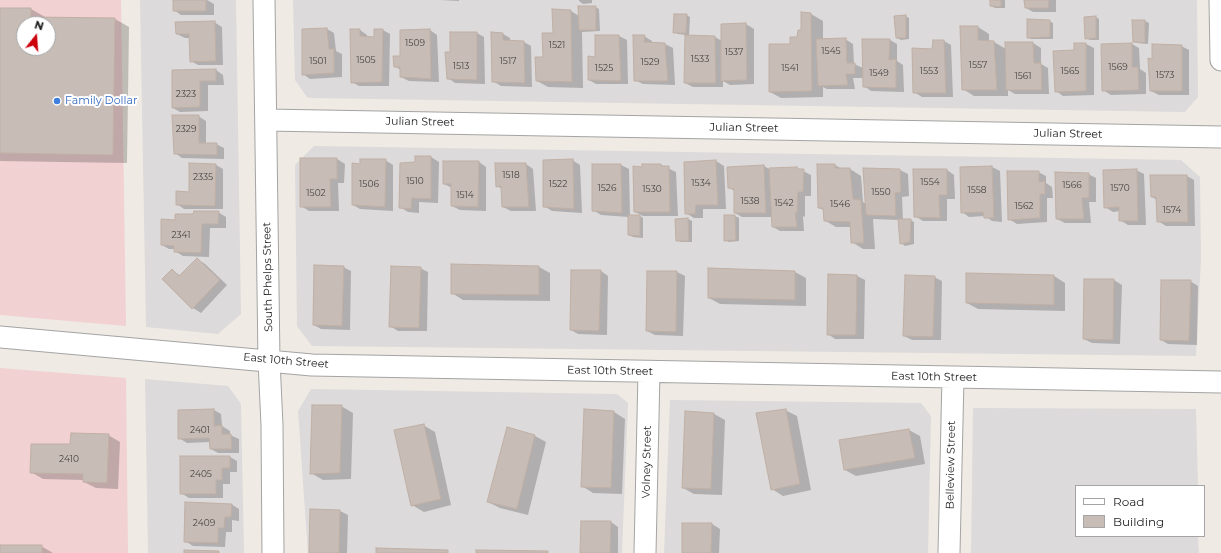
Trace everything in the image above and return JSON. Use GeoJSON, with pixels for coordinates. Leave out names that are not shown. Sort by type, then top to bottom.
{"type":"FeatureCollection","features":[{"type":"Feature","properties":{"kind":"street","name":"South Phelps Street"},"geometry":{"type":"LineString","coordinates":[[264,0],[268,361],[272,425],[273,553]]}},
{"type":"Feature","properties":{"kind":"street"},"geometry":{"type":"LineString","coordinates":[[1220,0],[1221,60]]}},
{"type":"Feature","properties":{"kind":"street","name":"Julian Street"},"geometry":{"type":"LineString","coordinates":[[266,120],[1221,137]]}},
{"type":"Feature","properties":{"kind":"street","name":"East 10th Street"},"geometry":{"type":"LineString","coordinates":[[0,336],[312,365],[1221,382]]}},
{"type":"Feature","properties":{"kind":"street","name":"Volney Street"},"geometry":{"type":"LineString","coordinates":[[645,553],[649,372]]}},
{"type":"Feature","properties":{"kind":"street","name":"Belleview Street"},"geometry":{"type":"LineString","coordinates":[[949,553],[952,377]]}},
{"type":"Feature","properties":{"kind":"shaded area"},"geometry":{"type":"Polygon","coordinates":[[[0,0],[121,0],[126,326],[0,315],[0,0]]]}},
{"type":"Feature","properties":{"kind":"shaded area"},"geometry":{"type":"Polygon","coordinates":[[[140,0],[236,0],[241,314],[218,334],[146,327],[140,0]]]}},
{"type":"Feature","properties":{"kind":"shaded area"},"geometry":{"type":"Polygon","coordinates":[[[293,0],[1197,0],[1198,97],[1185,112],[310,98],[307,97],[295,80],[293,0]]]}},
{"type":"Feature","properties":{"kind":"shaded area"},"geometry":{"type":"Polygon","coordinates":[[[314,146],[1181,160],[1200,177],[1201,258],[1196,356],[312,346],[297,326],[295,165],[314,146]]]}},
{"type":"Feature","properties":{"kind":"shaded area"},"geometry":{"type":"Polygon","coordinates":[[[0,368],[126,378],[128,553],[0,553],[0,368]]]}},
{"type":"Feature","properties":{"kind":"shaded area"},"geometry":{"type":"Polygon","coordinates":[[[145,379],[228,386],[241,404],[244,553],[148,553],[145,379]]]}},
{"type":"Feature","properties":{"kind":"shaded area"},"geometry":{"type":"Polygon","coordinates":[[[311,389],[617,394],[628,403],[622,553],[308,553],[298,411],[311,389]]]}},
{"type":"Feature","properties":{"kind":"shaded area"},"geometry":{"type":"Polygon","coordinates":[[[670,400],[921,403],[931,416],[928,553],[664,553],[670,400]]]}},
{"type":"Feature","properties":{"kind":"shaded area"},"geometry":{"type":"Polygon","coordinates":[[[973,408],[1196,409],[1198,485],[1075,485],[1075,537],[1198,537],[1199,553],[971,553],[973,408]]]}},
{"type":"Feature","properties":{"kind":"building"},"geometry":{"type":"Polygon","coordinates":[[[173,0],[206,0],[206,11],[173,11],[173,0]]]}},
{"type":"Feature","properties":{"kind":"building"},"geometry":{"type":"Polygon","coordinates":[[[990,0],[1001,0],[1001,7],[990,6],[990,0]]]}},
{"type":"Feature","properties":{"kind":"building"},"geometry":{"type":"Polygon","coordinates":[[[1024,0],[1049,0],[1048,8],[1025,8],[1024,0]]]}},
{"type":"Feature","properties":{"kind":"building"},"geometry":{"type":"Polygon","coordinates":[[[578,6],[596,6],[596,30],[579,30],[578,6]]]}},
{"type":"Feature","properties":{"kind":"building","name":"Family Dollar"},"geometry":{"type":"Polygon","coordinates":[[[0,8],[31,8],[31,16],[16,16],[16,56],[56,56],[56,17],[115,18],[113,155],[0,153],[0,8]]]}},
{"type":"Feature","properties":{"kind":"building"},"geometry":{"type":"Polygon","coordinates":[[[552,9],[571,10],[572,82],[536,81],[535,57],[543,57],[542,33],[553,33],[552,9]]]}},
{"type":"Feature","properties":{"kind":"building"},"geometry":{"type":"Polygon","coordinates":[[[801,12],[811,13],[812,91],[769,92],[769,44],[790,44],[790,37],[797,37],[798,30],[801,30],[801,12]]]}},
{"type":"Feature","properties":{"kind":"building"},"geometry":{"type":"Polygon","coordinates":[[[674,14],[687,14],[686,33],[673,33],[674,14]]]}},
{"type":"Feature","properties":{"kind":"building"},"geometry":{"type":"Polygon","coordinates":[[[906,15],[906,38],[896,38],[894,16],[906,15]]]}},
{"type":"Feature","properties":{"kind":"building"},"geometry":{"type":"Polygon","coordinates":[[[1096,16],[1096,38],[1085,39],[1084,17],[1096,16]]]}},
{"type":"Feature","properties":{"kind":"building"},"geometry":{"type":"Polygon","coordinates":[[[1027,19],[1050,20],[1050,37],[1027,38],[1027,19]]]}},
{"type":"Feature","properties":{"kind":"building"},"geometry":{"type":"Polygon","coordinates":[[[1132,20],[1145,20],[1145,43],[1133,42],[1132,20]]]}},
{"type":"Feature","properties":{"kind":"building"},"geometry":{"type":"Polygon","coordinates":[[[215,21],[216,61],[190,62],[189,34],[176,34],[175,22],[215,21]]]}},
{"type":"Feature","properties":{"kind":"building"},"geometry":{"type":"Polygon","coordinates":[[[746,23],[747,80],[721,81],[721,24],[746,23]]]}},
{"type":"Feature","properties":{"kind":"building"},"geometry":{"type":"Polygon","coordinates":[[[960,26],[978,26],[978,40],[994,41],[997,90],[962,90],[960,26]]]}},
{"type":"Feature","properties":{"kind":"building"},"geometry":{"type":"Polygon","coordinates":[[[327,28],[329,49],[334,49],[334,73],[302,75],[302,29],[327,28]]]}},
{"type":"Feature","properties":{"kind":"building"},"geometry":{"type":"Polygon","coordinates":[[[350,29],[360,29],[360,36],[374,37],[374,29],[383,29],[382,82],[351,83],[350,29]]]}},
{"type":"Feature","properties":{"kind":"building"},"geometry":{"type":"Polygon","coordinates":[[[430,29],[431,79],[400,77],[400,67],[394,67],[393,56],[400,56],[400,30],[430,29]]]}},
{"type":"Feature","properties":{"kind":"building"},"geometry":{"type":"Polygon","coordinates":[[[450,32],[477,32],[477,80],[447,79],[445,52],[450,52],[450,32]]]}},
{"type":"Feature","properties":{"kind":"building"},"geometry":{"type":"Polygon","coordinates":[[[491,32],[503,33],[503,40],[524,41],[525,83],[492,82],[491,32]]]}},
{"type":"Feature","properties":{"kind":"building"},"geometry":{"type":"Polygon","coordinates":[[[595,35],[619,35],[621,81],[588,80],[588,56],[595,57],[595,35]]]}},
{"type":"Feature","properties":{"kind":"building"},"geometry":{"type":"Polygon","coordinates":[[[633,35],[645,35],[644,42],[665,43],[668,81],[634,81],[633,35]]]}},
{"type":"Feature","properties":{"kind":"building"},"geometry":{"type":"Polygon","coordinates":[[[685,35],[715,36],[716,83],[684,83],[685,35]]]}},
{"type":"Feature","properties":{"kind":"building"},"geometry":{"type":"Polygon","coordinates":[[[846,38],[847,63],[855,63],[855,74],[846,74],[848,85],[818,86],[816,39],[846,38]]]}},
{"type":"Feature","properties":{"kind":"building"},"geometry":{"type":"Polygon","coordinates":[[[862,39],[890,39],[889,60],[896,59],[896,88],[863,87],[862,39]]]}},
{"type":"Feature","properties":{"kind":"building"},"geometry":{"type":"Polygon","coordinates":[[[933,40],[944,40],[946,93],[913,93],[912,48],[932,49],[933,40]]]}},
{"type":"Feature","properties":{"kind":"building"},"geometry":{"type":"Polygon","coordinates":[[[1005,42],[1033,42],[1034,63],[1041,63],[1042,90],[1006,90],[1005,42]]]}},
{"type":"Feature","properties":{"kind":"building"},"geometry":{"type":"Polygon","coordinates":[[[1074,43],[1086,43],[1086,91],[1055,92],[1053,51],[1074,50],[1074,43]]]}},
{"type":"Feature","properties":{"kind":"building"},"geometry":{"type":"Polygon","coordinates":[[[1132,43],[1132,67],[1138,67],[1139,90],[1102,91],[1101,44],[1132,43]]]}},
{"type":"Feature","properties":{"kind":"building"},"geometry":{"type":"Polygon","coordinates":[[[1152,44],[1182,45],[1182,91],[1150,91],[1148,58],[1152,59],[1152,44]]]}},
{"type":"Feature","properties":{"kind":"building"},"geometry":{"type":"Polygon","coordinates":[[[216,69],[216,81],[200,81],[200,107],[172,108],[172,70],[216,69]]]}},
{"type":"Feature","properties":{"kind":"building"},"geometry":{"type":"Polygon","coordinates":[[[172,115],[199,115],[199,143],[217,143],[217,155],[174,154],[172,115]]]}},
{"type":"Feature","properties":{"kind":"building"},"geometry":{"type":"Polygon","coordinates":[[[415,156],[431,156],[431,199],[412,198],[411,209],[399,208],[400,163],[415,162],[415,156]]]}},
{"type":"Feature","properties":{"kind":"building"},"geometry":{"type":"Polygon","coordinates":[[[300,158],[337,158],[337,179],[330,179],[331,207],[300,207],[300,158]]]}},
{"type":"Feature","properties":{"kind":"building"},"geometry":{"type":"Polygon","coordinates":[[[360,159],[386,159],[385,207],[352,205],[352,163],[360,164],[360,159]]]}},
{"type":"Feature","properties":{"kind":"building"},"geometry":{"type":"Polygon","coordinates":[[[573,159],[574,209],[543,207],[543,160],[573,159]]]}},
{"type":"Feature","properties":{"kind":"building"},"geometry":{"type":"Polygon","coordinates":[[[716,160],[718,205],[696,205],[695,214],[685,214],[684,162],[716,160]]]}},
{"type":"Feature","properties":{"kind":"building"},"geometry":{"type":"Polygon","coordinates":[[[443,161],[479,161],[478,207],[451,206],[451,184],[443,184],[443,161]]]}},
{"type":"Feature","properties":{"kind":"building"},"geometry":{"type":"Polygon","coordinates":[[[189,163],[216,164],[215,206],[176,205],[176,191],[189,192],[189,163]]]}},
{"type":"Feature","properties":{"kind":"building"},"geometry":{"type":"Polygon","coordinates":[[[495,163],[526,163],[529,207],[502,207],[501,186],[496,187],[495,163]]]}},
{"type":"Feature","properties":{"kind":"building"},"geometry":{"type":"Polygon","coordinates":[[[592,164],[621,164],[622,213],[592,211],[592,164]]]}},
{"type":"Feature","properties":{"kind":"building"},"geometry":{"type":"Polygon","coordinates":[[[642,164],[661,164],[661,166],[669,166],[670,212],[634,212],[633,166],[642,167],[642,164]]]}},
{"type":"Feature","properties":{"kind":"building"},"geometry":{"type":"Polygon","coordinates":[[[817,164],[835,164],[835,168],[850,168],[853,199],[861,200],[864,243],[851,243],[850,222],[824,221],[823,208],[818,208],[817,164]]]}},
{"type":"Feature","properties":{"kind":"building"},"geometry":{"type":"Polygon","coordinates":[[[764,165],[766,213],[734,213],[734,189],[728,188],[727,167],[764,165]]]}},
{"type":"Feature","properties":{"kind":"building"},"geometry":{"type":"Polygon","coordinates":[[[992,166],[994,218],[984,218],[983,212],[961,213],[960,167],[992,166]]]}},
{"type":"Feature","properties":{"kind":"building"},"geometry":{"type":"Polygon","coordinates":[[[797,167],[798,169],[804,169],[803,192],[798,192],[797,213],[795,213],[797,227],[772,227],[769,168],[797,167]]]}},
{"type":"Feature","properties":{"kind":"building"},"geometry":{"type":"Polygon","coordinates":[[[863,168],[900,169],[901,192],[895,193],[896,216],[866,215],[863,168]]]}},
{"type":"Feature","properties":{"kind":"building"},"geometry":{"type":"Polygon","coordinates":[[[913,169],[947,169],[947,195],[939,195],[940,218],[914,217],[913,169]]]}},
{"type":"Feature","properties":{"kind":"building"},"geometry":{"type":"Polygon","coordinates":[[[1137,169],[1138,221],[1119,221],[1119,207],[1104,208],[1103,170],[1137,169]]]}},
{"type":"Feature","properties":{"kind":"building"},"geometry":{"type":"Polygon","coordinates":[[[1007,171],[1039,171],[1039,182],[1045,181],[1045,194],[1040,194],[1040,218],[1008,220],[1007,171]]]}},
{"type":"Feature","properties":{"kind":"building"},"geometry":{"type":"Polygon","coordinates":[[[1055,172],[1089,173],[1089,198],[1082,198],[1084,219],[1056,219],[1055,172]]]}},
{"type":"Feature","properties":{"kind":"building"},"geometry":{"type":"Polygon","coordinates":[[[1150,175],[1187,175],[1188,222],[1157,222],[1156,197],[1151,197],[1150,175]]]}},
{"type":"Feature","properties":{"kind":"building"},"geometry":{"type":"Polygon","coordinates":[[[194,211],[219,211],[218,224],[202,224],[201,253],[174,252],[174,246],[161,245],[161,219],[175,220],[175,214],[193,214],[194,211]]]}},
{"type":"Feature","properties":{"kind":"building"},"geometry":{"type":"Polygon","coordinates":[[[628,215],[640,215],[640,236],[628,235],[628,215]]]}},
{"type":"Feature","properties":{"kind":"building"},"geometry":{"type":"Polygon","coordinates":[[[724,215],[735,215],[736,240],[724,241],[724,215]]]}},
{"type":"Feature","properties":{"kind":"building"},"geometry":{"type":"Polygon","coordinates":[[[688,218],[689,241],[676,241],[675,219],[688,218]]]}},
{"type":"Feature","properties":{"kind":"building"},"geometry":{"type":"Polygon","coordinates":[[[898,219],[911,219],[910,242],[900,244],[898,219]]]}},
{"type":"Feature","properties":{"kind":"building"},"geometry":{"type":"Polygon","coordinates":[[[197,258],[220,280],[192,309],[162,279],[172,269],[179,276],[197,258]]]}},
{"type":"Feature","properties":{"kind":"building"},"geometry":{"type":"Polygon","coordinates":[[[451,264],[539,266],[539,295],[451,294],[451,264]]]}},
{"type":"Feature","properties":{"kind":"building"},"geometry":{"type":"Polygon","coordinates":[[[314,265],[344,266],[342,326],[313,325],[314,265]]]}},
{"type":"Feature","properties":{"kind":"building"},"geometry":{"type":"Polygon","coordinates":[[[391,266],[421,267],[419,328],[389,327],[391,266]]]}},
{"type":"Feature","properties":{"kind":"building"},"geometry":{"type":"Polygon","coordinates":[[[708,268],[795,271],[795,300],[708,298],[708,268]]]}},
{"type":"Feature","properties":{"kind":"building"},"geometry":{"type":"Polygon","coordinates":[[[571,270],[601,270],[599,331],[570,330],[571,270]]]}},
{"type":"Feature","properties":{"kind":"building"},"geometry":{"type":"Polygon","coordinates":[[[647,271],[677,271],[676,332],[646,331],[647,271]]]}},
{"type":"Feature","properties":{"kind":"building"},"geometry":{"type":"Polygon","coordinates":[[[966,273],[1054,275],[1054,305],[966,303],[966,273]]]}},
{"type":"Feature","properties":{"kind":"building"},"geometry":{"type":"Polygon","coordinates":[[[828,274],[857,275],[856,335],[827,335],[828,274]]]}},
{"type":"Feature","properties":{"kind":"building"},"geometry":{"type":"Polygon","coordinates":[[[905,275],[935,276],[933,337],[903,336],[905,275]]]}},
{"type":"Feature","properties":{"kind":"building"},"geometry":{"type":"Polygon","coordinates":[[[1084,279],[1114,279],[1113,340],[1083,339],[1084,279]]]}},
{"type":"Feature","properties":{"kind":"building"},"geometry":{"type":"Polygon","coordinates":[[[1161,280],[1191,280],[1189,341],[1160,340],[1161,280]]]}},
{"type":"Feature","properties":{"kind":"building"},"geometry":{"type":"Polygon","coordinates":[[[312,405],[342,405],[340,473],[310,474],[312,405]]]}},
{"type":"Feature","properties":{"kind":"building"},"geometry":{"type":"Polygon","coordinates":[[[214,409],[214,426],[222,425],[222,434],[231,434],[232,449],[210,449],[209,438],[178,439],[178,410],[214,409]]]}},
{"type":"Feature","properties":{"kind":"building"},"geometry":{"type":"Polygon","coordinates":[[[584,409],[614,411],[611,488],[581,487],[584,409]]]}},
{"type":"Feature","properties":{"kind":"building"},"geometry":{"type":"Polygon","coordinates":[[[786,409],[800,484],[771,490],[756,413],[786,409]]]}},
{"type":"Feature","properties":{"kind":"building"},"geometry":{"type":"Polygon","coordinates":[[[685,411],[714,413],[711,489],[682,488],[685,411]]]}},
{"type":"Feature","properties":{"kind":"building"},"geometry":{"type":"Polygon","coordinates":[[[424,424],[441,499],[411,506],[394,430],[424,424]]]}},
{"type":"Feature","properties":{"kind":"building"},"geometry":{"type":"Polygon","coordinates":[[[507,427],[535,435],[517,509],[487,502],[507,427]]]}},
{"type":"Feature","properties":{"kind":"building"},"geometry":{"type":"Polygon","coordinates":[[[909,429],[915,458],[844,470],[839,440],[909,429]]]}},
{"type":"Feature","properties":{"kind":"building"},"geometry":{"type":"Polygon","coordinates":[[[71,433],[109,434],[107,483],[83,482],[83,474],[30,473],[31,444],[70,444],[71,433]]]}},
{"type":"Feature","properties":{"kind":"building"},"geometry":{"type":"Polygon","coordinates":[[[180,456],[230,456],[230,468],[222,468],[222,480],[216,480],[216,494],[180,494],[180,456]]]}},
{"type":"Feature","properties":{"kind":"building"},"geometry":{"type":"Polygon","coordinates":[[[185,502],[232,504],[231,517],[225,517],[224,528],[218,528],[218,543],[184,542],[185,502]]]}},
{"type":"Feature","properties":{"kind":"building"},"geometry":{"type":"Polygon","coordinates":[[[310,509],[340,510],[339,553],[309,553],[310,509]]]}},
{"type":"Feature","properties":{"kind":"building"},"geometry":{"type":"Polygon","coordinates":[[[581,521],[611,521],[610,553],[580,553],[581,521]]]}},
{"type":"Feature","properties":{"kind":"building"},"geometry":{"type":"Polygon","coordinates":[[[682,523],[712,523],[711,553],[682,553],[682,523]]]}},
{"type":"Feature","properties":{"kind":"building"},"geometry":{"type":"Polygon","coordinates":[[[0,545],[42,545],[42,553],[0,553],[0,545]]]}},
{"type":"Feature","properties":{"kind":"building"},"geometry":{"type":"Polygon","coordinates":[[[376,548],[448,550],[448,553],[376,553],[376,548]]]}},
{"type":"Feature","properties":{"kind":"building"},"geometry":{"type":"Polygon","coordinates":[[[184,550],[219,551],[219,553],[184,553],[184,550]]]}},
{"type":"Feature","properties":{"kind":"building"},"geometry":{"type":"Polygon","coordinates":[[[476,550],[548,551],[548,553],[476,553],[476,550]]]}},
{"type":"Feature","properties":{"kind":"place","name":"Family Dollar"},"geometry":{"type":"Point","coordinates":[57,101]}}]}
